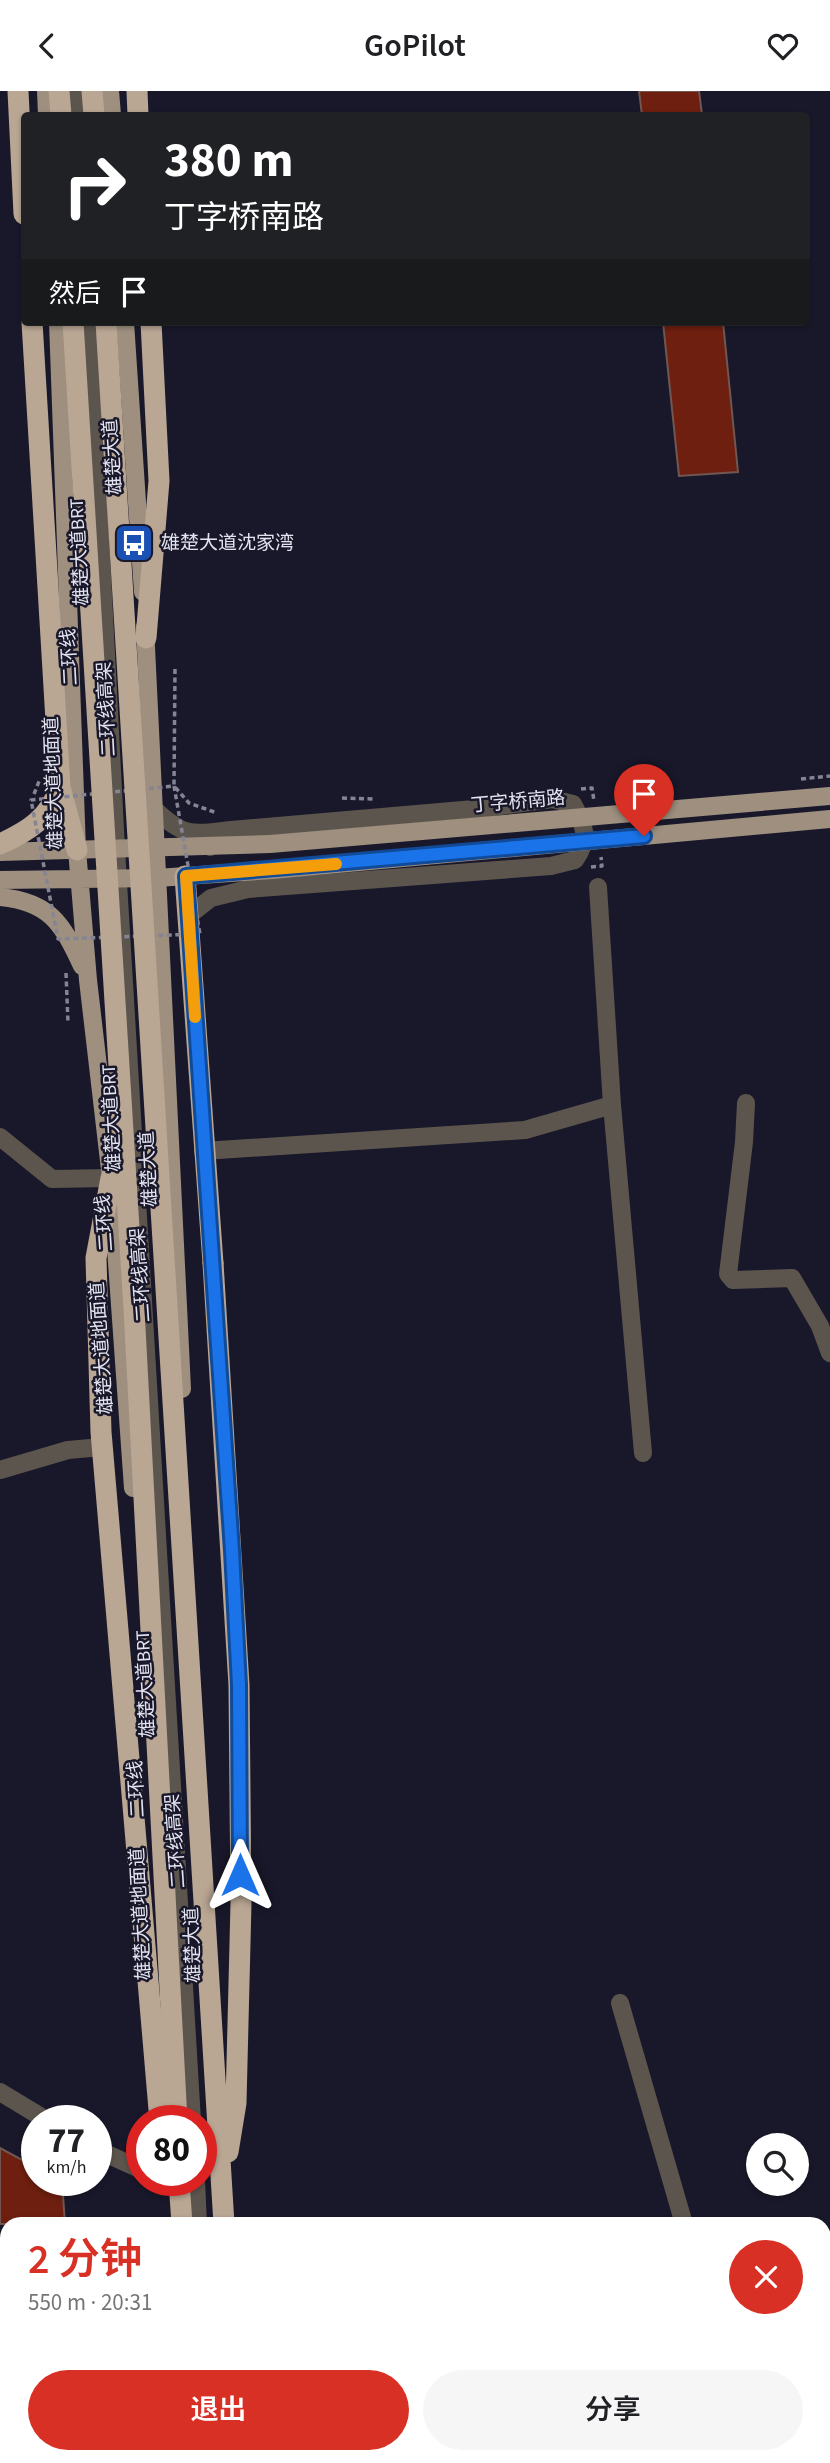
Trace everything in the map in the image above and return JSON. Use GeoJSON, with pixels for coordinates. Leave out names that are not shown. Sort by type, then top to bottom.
{"type":"FeatureCollection","features":[{"type":"Feature","properties":{"kind":"highway"},"geometry":{"type":"LineString","coordinates":[[18,91],[21,152]]}},
{"type":"Feature","properties":{"kind":"highway"},"geometry":{"type":"LineString","coordinates":[[59,91],[61,112]]}},
{"type":"Feature","properties":{"kind":"highway"},"geometry":{"type":"LineString","coordinates":[[92,91],[94,112]]}},
{"type":"Feature","properties":{"kind":"highway"},"geometry":{"type":"LineString","coordinates":[[137,91],[138,112]]}},
{"type":"Feature","properties":{"kind":"highway"},"geometry":{"type":"LineString","coordinates":[[32,326],[60,787],[78,850]]}},
{"type":"Feature","properties":{"kind":"highway","name":"二环线"},"geometry":{"type":"LineString","coordinates":[[73,326],[134,1309],[176,2105]]}},
{"type":"Feature","properties":{"kind":"highway","name":"二环线高架"},"geometry":{"type":"LineString","coordinates":[[106,326],[224,2217]]}},
{"type":"Feature","properties":{"kind":"highway"},"geometry":{"type":"LineString","coordinates":[[146,638],[158,509],[158,432],[151,326]]}},
{"type":"Feature","properties":{"kind":"highway"},"geometry":{"type":"LineString","coordinates":[[0,844],[42,820],[55,801],[60,787]]}},
{"type":"Feature","properties":{"kind":"highway"},"geometry":{"type":"LineString","coordinates":[[186,876],[198,920],[203,1151],[213,1263],[239,1699],[241,1903],[236,2103],[222,2185]]}},
{"type":"Feature","properties":{"kind":"highway"},"geometry":{"type":"LineString","coordinates":[[111,1178],[96,1258],[103,1447],[159,2105]]}},
{"type":"Feature","properties":{"kind":"highway"},"geometry":{"type":"LineString","coordinates":[[181,2196],[182,2217]]}},
{"type":"Feature","properties":{"kind":"main road"},"geometry":{"type":"LineString","coordinates":[[46,91],[47,112]]}},
{"type":"Feature","properties":{"kind":"main road"},"geometry":{"type":"LineString","coordinates":[[110,91],[112,112]]}},
{"type":"Feature","properties":{"kind":"main road","name":"雄楚大道地面道"},"geometry":{"type":"LineString","coordinates":[[58,326],[78,850],[88,980],[111,1178],[159,1859],[170,2105]]}},
{"type":"Feature","properties":{"kind":"main road","name":"雄楚大道"},"geometry":{"type":"LineString","coordinates":[[125,326],[146,638],[193,1598],[209,1819],[225,2217]]}},
{"type":"Feature","properties":{"kind":"main road","name":"丁字桥南路"},"geometry":{"type":"LineString","coordinates":[[0,852],[270,844],[830,796]]}},
{"type":"Feature","properties":{"kind":"main road"},"geometry":{"type":"LineString","coordinates":[[0,880],[157,878],[272,870],[830,819]]}},
{"type":"Feature","properties":{"kind":"main road"},"geometry":{"type":"LineString","coordinates":[[0,897],[23,899],[47,911],[64,931],[88,980]]}},
{"type":"Feature","properties":{"kind":"main road"},"geometry":{"type":"LineString","coordinates":[[176,2217],[179,2196]]}},
{"type":"Feature","properties":{"kind":"street"},"geometry":{"type":"LineString","coordinates":[[77,91],[78,112]]}},
{"type":"Feature","properties":{"kind":"street","name":"雄楚大道BRT"},"geometry":{"type":"LineString","coordinates":[[89,326],[116,849],[191,2105]]}},
{"type":"Feature","properties":{"kind":"street"},"geometry":{"type":"LineString","coordinates":[[154,809],[172,826],[191,834],[228,821],[486,808],[552,799],[573,804],[584,823],[585,846],[575,860],[551,866],[248,889],[211,898],[198,920]]}},
{"type":"Feature","properties":{"kind":"street"},"geometry":{"type":"LineString","coordinates":[[209,847],[228,821]]}},
{"type":"Feature","properties":{"kind":"street"},"geometry":{"type":"LineString","coordinates":[[215,874],[248,889]]}},
{"type":"Feature","properties":{"kind":"street"},"geometry":{"type":"LineString","coordinates":[[598,887],[612,1105],[643,1453]]}},
{"type":"Feature","properties":{"kind":"street"},"geometry":{"type":"LineString","coordinates":[[746,1103],[744,1142],[728,1273],[733,1280],[792,1278],[820,1326],[830,1353]]}},
{"type":"Feature","properties":{"kind":"street"},"geometry":{"type":"LineString","coordinates":[[203,1151],[525,1130],[612,1105]]}},
{"type":"Feature","properties":{"kind":"street"},"geometry":{"type":"LineString","coordinates":[[0,1137],[52,1179],[111,1178]]}},
{"type":"Feature","properties":{"kind":"street"},"geometry":{"type":"LineString","coordinates":[[0,1470],[68,1450],[103,1447]]}},
{"type":"Feature","properties":{"kind":"street"},"geometry":{"type":"LineString","coordinates":[[620,2003],[682,2217]]}},
{"type":"Feature","properties":{"kind":"street"},"geometry":{"type":"LineString","coordinates":[[0,2092],[22,2105]]}},
{"type":"Feature","properties":{"kind":"street"},"geometry":{"type":"LineString","coordinates":[[187,2196],[195,2217]]}},
{"type":"Feature","properties":{"kind":"path"},"geometry":{"type":"LineString","coordinates":[[175,669],[174,786],[189,803],[228,821]]}},
{"type":"Feature","properties":{"kind":"path"},"geometry":{"type":"LineString","coordinates":[[25,810],[41,777]]}},
{"type":"Feature","properties":{"kind":"path"},"geometry":{"type":"LineString","coordinates":[[31,800],[58,939]]}},
{"type":"Feature","properties":{"kind":"path"},"geometry":{"type":"LineString","coordinates":[[198,920],[200,944]]}},
{"type":"Feature","properties":{"kind":"path"},"geometry":{"type":"LineString","coordinates":[[51,930],[62,946]]}},
{"type":"Feature","properties":{"kind":"path"},"geometry":{"type":"LineString","coordinates":[[58,939],[200,934]]}},
{"type":"Feature","properties":{"kind":"path"},"geometry":{"type":"LineString","coordinates":[[66,966],[68,1023]]}},
{"type":"Feature","properties":{"kind":"building"},"geometry":{"type":"Polygon","coordinates":[[[639,91],[699,91],[702,112],[642,112],[639,91]]]}},
{"type":"Feature","properties":{"kind":"building"},"geometry":{"type":"Polygon","coordinates":[[[663,326],[723,326],[738,472],[679,476],[663,326]]]}},
{"type":"Feature","properties":{"kind":"building"},"geometry":{"type":"Polygon","coordinates":[[[0,2148],[21,2159],[21,2196],[63,2196],[65,2217],[0,2217],[0,2148]]]}},
{"type":"Feature","properties":{"kind":"slow traffic"},"geometry":{"type":"LineString","coordinates":[[195,1017],[186,876],[336,864]]}},
{"type":"Feature","properties":{"kind":"place","name":"雄楚大道沈家湾"},"geometry":{"type":"Point","coordinates":[134,543]}},
{"type":"Feature","properties":{"kind":"route"},"geometry":{"type":"LineString","coordinates":[[240,1875],[239,1685],[232,1551],[186,876],[644,836]]}}]}
